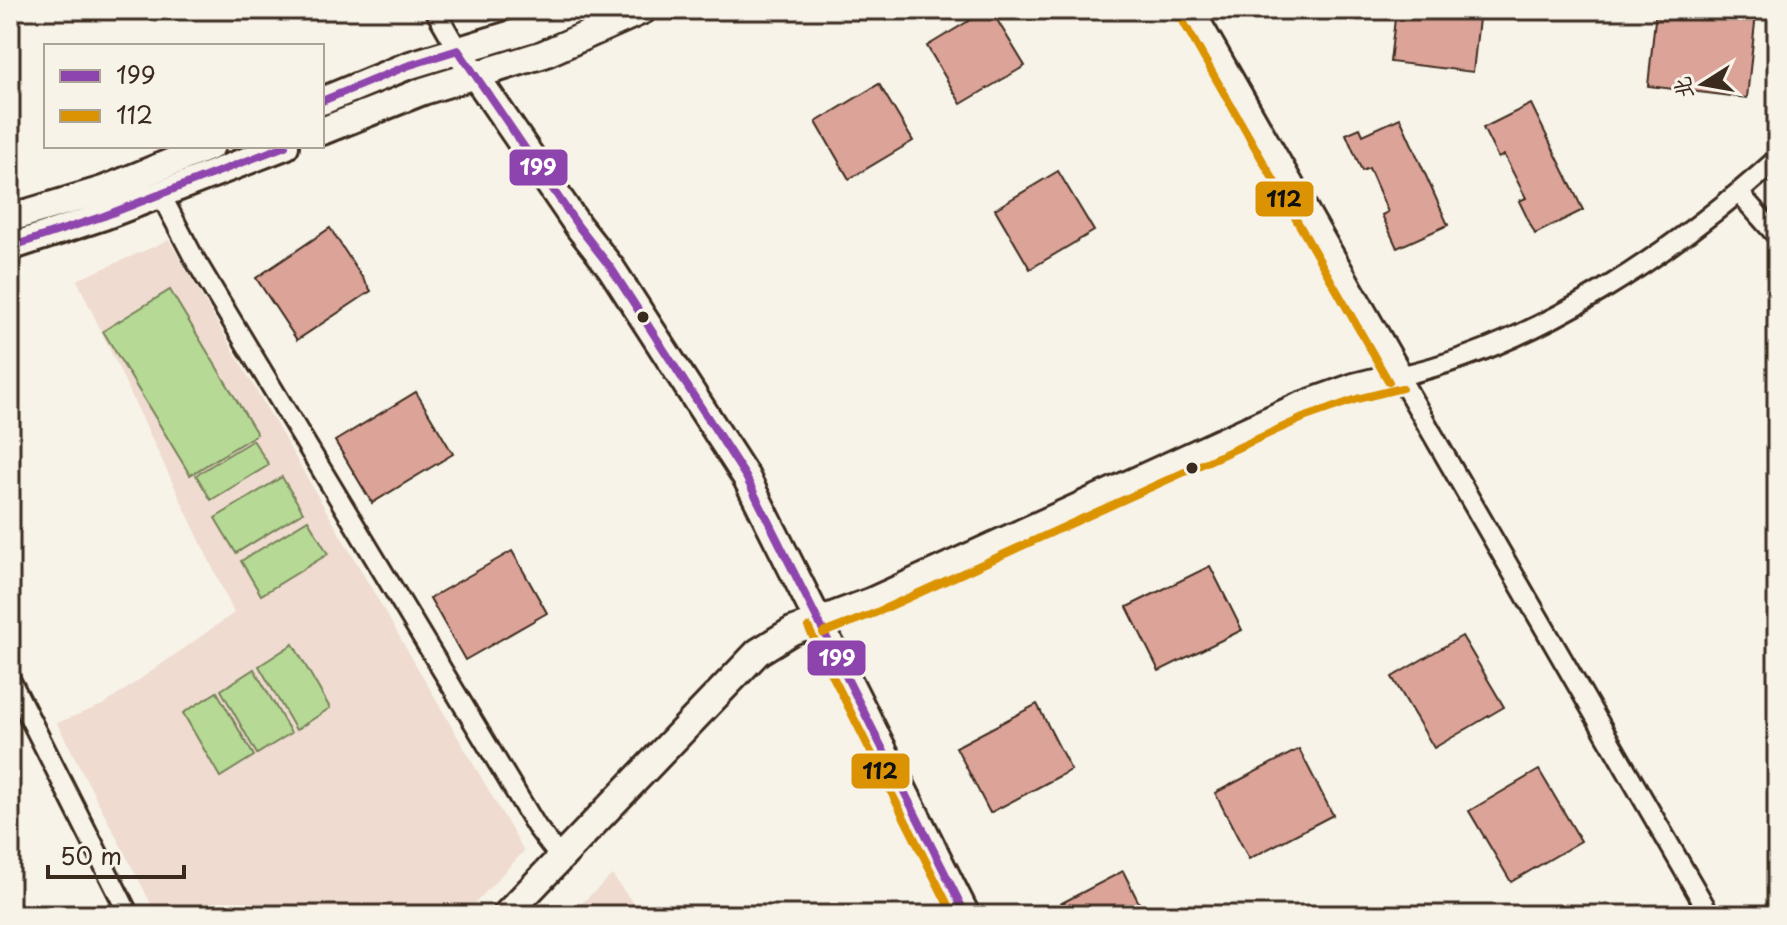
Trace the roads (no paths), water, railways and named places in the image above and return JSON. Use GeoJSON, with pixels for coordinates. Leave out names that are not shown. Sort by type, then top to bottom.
{"type":"FeatureCollection","features":[{"type":"Feature","properties":{"kind":"street"},"geometry":{"type":"LineString","coordinates":[[435,10],[474,76],[578,226],[611,268],[746,477],[966,915]]}},
{"type":"Feature","properties":{"kind":"street"},"geometry":{"type":"LineString","coordinates":[[324,100],[407,66],[529,29],[573,10]]}},
{"type":"Feature","properties":{"kind":"street"},"geometry":{"type":"LineString","coordinates":[[324,130],[423,91],[544,54],[643,10]]}},
{"type":"Feature","properties":{"kind":"street"},"geometry":{"type":"LineString","coordinates":[[1190,10],[1710,915]]}},
{"type":"Feature","properties":{"kind":"street"},"geometry":{"type":"LineString","coordinates":[[10,218],[103,190],[206,148]]}},
{"type":"Feature","properties":{"kind":"street"},"geometry":{"type":"LineString","coordinates":[[10,247],[161,195],[280,148]]}},
{"type":"Feature","properties":{"kind":"street"},"geometry":{"type":"LineString","coordinates":[[506,915],[758,652],[792,631],[870,602],[1298,407],[1354,387],[1465,359],[1557,314],[1654,259],[1739,193],[1777,159]]}},
{"type":"Feature","properties":{"kind":"street"},"geometry":{"type":"LineString","coordinates":[[1739,193],[1777,236]]}},
{"type":"Feature","properties":{"kind":"street"},"geometry":{"type":"LineString","coordinates":[[161,195],[194,258],[430,651],[536,826],[561,859]]}},
{"type":"Feature","properties":{"kind":"street"},"geometry":{"type":"LineString","coordinates":[[10,679],[129,915]]}}]}
